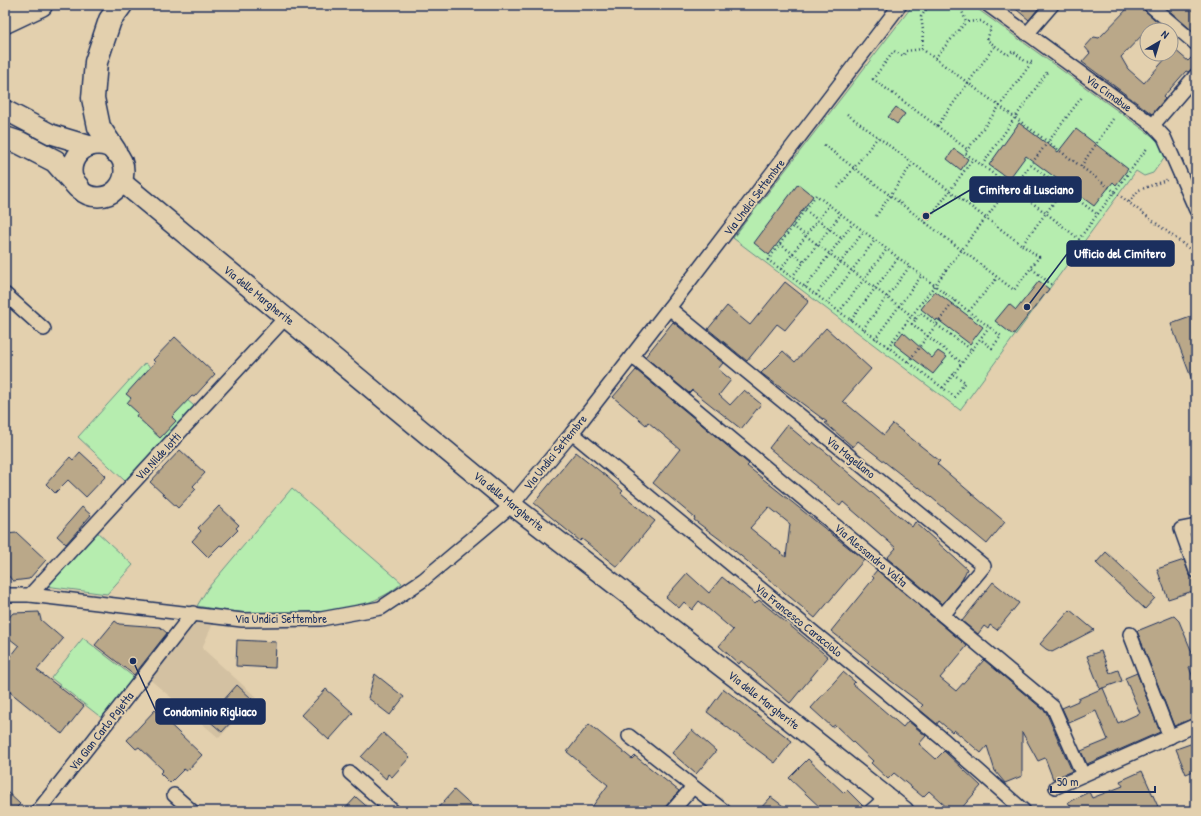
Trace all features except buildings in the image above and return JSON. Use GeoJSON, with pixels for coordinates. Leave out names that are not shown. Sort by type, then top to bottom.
{"type":"FeatureCollection","features":[{"type":"Feature","properties":{"kind":"highway"},"geometry":{"type":"LineString","coordinates":[[5,22],[41,5]]}},
{"type":"Feature","properties":{"kind":"highway"},"geometry":{"type":"LineString","coordinates":[[115,151],[99,127],[93,98],[96,62],[110,20],[121,5]]}},
{"type":"Feature","properties":{"kind":"highway"},"geometry":{"type":"LineString","coordinates":[[5,138],[20,143],[55,161],[78,187]]}},
{"type":"Feature","properties":{"kind":"street","name":"Via Undici Settembre"},"geometry":{"type":"LineString","coordinates":[[5,595],[30,595],[193,613],[242,620],[321,619],[381,608],[423,580],[512,505],[572,433],[632,356],[900,5]]}},
{"type":"Feature","properties":{"kind":"street","name":"Via Cimabue"},"geometry":{"type":"LineString","coordinates":[[988,5],[1153,125],[1164,137],[1196,210]]}},
{"type":"Feature","properties":{"kind":"street"},"geometry":{"type":"LineString","coordinates":[[1027,34],[1052,5]]}},
{"type":"Feature","properties":{"kind":"street"},"geometry":{"type":"LineString","coordinates":[[1150,5],[1196,44]]}},
{"type":"Feature","properties":{"kind":"street"},"geometry":{"type":"LineString","coordinates":[[1153,125],[1196,75]]}},
{"type":"Feature","properties":{"kind":"street"},"geometry":{"type":"LineString","coordinates":[[5,110],[51,134],[91,146],[108,146],[115,151],[124,166],[122,182],[116,189],[101,196],[93,196],[78,187],[72,171],[74,162],[80,152],[91,146]]}},
{"type":"Feature","properties":{"kind":"street"},"geometry":{"type":"LineString","coordinates":[[51,134],[74,162]]}},
{"type":"Feature","properties":{"kind":"street","name":"Via delle Margherite"},"geometry":{"type":"LineString","coordinates":[[122,182],[512,505],[904,811]]}},
{"type":"Feature","properties":{"kind":"street"},"geometry":{"type":"LineString","coordinates":[[5,294],[44,329]]}},
{"type":"Feature","properties":{"kind":"street","name":"Via Magellano"},"geometry":{"type":"LineString","coordinates":[[669,308],[984,566],[943,615]]}},
{"type":"Feature","properties":{"kind":"street","name":"Via Nilde Iotti"},"geometry":{"type":"LineString","coordinates":[[30,595],[286,317]]}},
{"type":"Feature","properties":{"kind":"street","name":"Via Alessandro Volta"},"geometry":{"type":"LineString","coordinates":[[632,356],[1053,707],[1083,775]]}},
{"type":"Feature","properties":{"kind":"street","name":"Via Francesco Caracciolo"},"geometry":{"type":"LineString","coordinates":[[572,433],[944,740],[1024,811]]}},
{"type":"Feature","properties":{"kind":"street"},"geometry":{"type":"LineString","coordinates":[[1196,526],[1181,529],[1196,571]]}},
{"type":"Feature","properties":{"kind":"street","name":"Via Gian Carlo Pajetta"},"geometry":{"type":"LineString","coordinates":[[38,811],[193,613]]}},
{"type":"Feature","properties":{"kind":"street"},"geometry":{"type":"LineString","coordinates":[[1130,634],[1170,736]]}},
{"type":"Feature","properties":{"kind":"street"},"geometry":{"type":"LineString","coordinates":[[1056,787],[1196,725]]}},
{"type":"Feature","properties":{"kind":"street"},"geometry":{"type":"LineString","coordinates":[[629,736],[724,811]]}},
{"type":"Feature","properties":{"kind":"street"},"geometry":{"type":"LineString","coordinates":[[350,774],[393,811]]}},
{"type":"Feature","properties":{"kind":"street"},"geometry":{"type":"LineString","coordinates":[[672,811],[693,786]]}},
{"type":"Feature","properties":{"kind":"street"},"geometry":{"type":"LineString","coordinates":[[174,796],[192,811]]}},
{"type":"Feature","properties":{"kind":"street"},"geometry":{"type":"LineString","coordinates":[[871,811],[887,798]]}},
{"type":"Feature","properties":{"kind":"path"},"geometry":{"type":"LineString","coordinates":[[922,49],[923,30],[921,17],[929,5]]}},
{"type":"Feature","properties":{"kind":"path"},"geometry":{"type":"LineString","coordinates":[[960,5],[966,22]]}},
{"type":"Feature","properties":{"kind":"path"},"geometry":{"type":"LineString","coordinates":[[935,58],[966,22],[981,21],[991,28],[987,40],[994,46],[1008,55],[1013,51],[1026,62],[1032,62],[965,153],[1079,238],[1148,146]]}},
{"type":"Feature","properties":{"kind":"path"},"geometry":{"type":"LineString","coordinates":[[937,126],[994,46]]}},
{"type":"Feature","properties":{"kind":"path"},"geometry":{"type":"LineString","coordinates":[[968,150],[873,79],[894,51],[902,56],[906,52],[922,49],[1114,190],[1196,254]]}},
{"type":"Feature","properties":{"kind":"path"},"geometry":{"type":"LineString","coordinates":[[982,165],[1047,72]]}},
{"type":"Feature","properties":{"kind":"path"},"geometry":{"type":"LineString","coordinates":[[888,347],[987,218],[1031,165],[1082,97]]}},
{"type":"Feature","properties":{"kind":"path"},"geometry":{"type":"LineString","coordinates":[[824,146],[1014,290],[1039,257],[950,190],[912,164],[847,114]]}},
{"type":"Feature","properties":{"kind":"path"},"geometry":{"type":"LineString","coordinates":[[1081,166],[1113,120]]}},
{"type":"Feature","properties":{"kind":"path"},"geometry":{"type":"LineString","coordinates":[[838,188],[854,170],[878,137]]}},
{"type":"Feature","properties":{"kind":"path"},"geometry":{"type":"LineString","coordinates":[[926,223],[973,159]]}},
{"type":"Feature","properties":{"kind":"path"},"geometry":{"type":"LineString","coordinates":[[876,216],[912,164]]}},
{"type":"Feature","properties":{"kind":"path"},"geometry":{"type":"LineString","coordinates":[[1031,165],[1097,214]]}},
{"type":"Feature","properties":{"kind":"path"},"geometry":{"type":"LineString","coordinates":[[1129,202],[1139,190],[1167,180],[1171,177]]}},
{"type":"Feature","properties":{"kind":"path"},"geometry":{"type":"LineString","coordinates":[[1022,245],[1064,189]]}},
{"type":"Feature","properties":{"kind":"path"},"geometry":{"type":"LineString","coordinates":[[953,374],[965,382],[955,397],[768,260],[816,195],[1001,336],[992,348],[980,339]]}},
{"type":"Feature","properties":{"kind":"path"},"geometry":{"type":"LineString","coordinates":[[780,269],[829,205]]}},
{"type":"Feature","properties":{"kind":"path"},"geometry":{"type":"LineString","coordinates":[[805,210],[841,238]]}},
{"type":"Feature","properties":{"kind":"path"},"geometry":{"type":"LineString","coordinates":[[792,277],[841,214]]}},
{"type":"Feature","properties":{"kind":"path"},"geometry":{"type":"LineString","coordinates":[[805,287],[853,222]]}},
{"type":"Feature","properties":{"kind":"path"},"geometry":{"type":"LineString","coordinates":[[793,226],[916,319]]}},
{"type":"Feature","properties":{"kind":"path"},"geometry":{"type":"LineString","coordinates":[[816,295],[864,231]]}},
{"type":"Feature","properties":{"kind":"path"},"geometry":{"type":"LineString","coordinates":[[827,303],[875,240]]}},
{"type":"Feature","properties":{"kind":"path"},"geometry":{"type":"LineString","coordinates":[[780,244],[804,262]]}},
{"type":"Feature","properties":{"kind":"path"},"geometry":{"type":"LineString","coordinates":[[839,312],[887,248]]}},
{"type":"Feature","properties":{"kind":"path"},"geometry":{"type":"LineString","coordinates":[[851,320],[899,257]]}},
{"type":"Feature","properties":{"kind":"path"},"geometry":{"type":"LineString","coordinates":[[863,329],[910,266]]}},
{"type":"Feature","properties":{"kind":"path"},"geometry":{"type":"LineString","coordinates":[[1031,268],[1052,285]]}},
{"type":"Feature","properties":{"kind":"path"},"geometry":{"type":"LineString","coordinates":[[875,338],[922,275]]}},
{"type":"Feature","properties":{"kind":"path"},"geometry":{"type":"LineString","coordinates":[[969,311],[997,278]]}},
{"type":"Feature","properties":{"kind":"path"},"geometry":{"type":"LineString","coordinates":[[908,362],[955,300]]}},
{"type":"Feature","properties":{"kind":"path"},"geometry":{"type":"LineString","coordinates":[[962,363],[912,324],[920,313],[972,350]]}},
{"type":"Feature","properties":{"kind":"path"},"geometry":{"type":"LineString","coordinates":[[943,388],[989,327]]}},
{"type":"Feature","properties":{"kind":"shaded area"},"geometry":{"type":"Polygon","coordinates":[[[197,606],[219,610],[202,648],[256,697],[219,738],[148,678],[188,633],[197,606]]]}},
{"type":"Feature","properties":{"kind":"green space"},"geometry":{"type":"Polygon","coordinates":[[[913,5],[972,5],[1162,143],[1160,146],[1168,152],[1153,173],[1144,176],[1136,171],[960,410],[733,238],[913,5]]]}},
{"type":"Feature","properties":{"kind":"green space"},"geometry":{"type":"Polygon","coordinates":[[[145,363],[194,406],[125,481],[78,437],[145,363]]]}},
{"type":"Feature","properties":{"kind":"green space"},"geometry":{"type":"Polygon","coordinates":[[[292,488],[402,583],[387,594],[366,604],[343,610],[319,613],[267,614],[218,610],[197,606],[208,588],[292,488]]]}},
{"type":"Feature","properties":{"kind":"green space"},"geometry":{"type":"Polygon","coordinates":[[[96,531],[133,565],[107,594],[45,586],[96,531]]]}},
{"type":"Feature","properties":{"kind":"green space"},"geometry":{"type":"Polygon","coordinates":[[[83,638],[135,678],[103,719],[51,678],[83,638]]]}},
{"type":"Feature","properties":{"kind":"place","name":"Cimitero di Lusciano"},"geometry":{"type":"Point","coordinates":[926,216]}},
{"type":"Feature","properties":{"kind":"place","name":"Ufficio del Cimitero"},"geometry":{"type":"Point","coordinates":[1027,307]}},
{"type":"Feature","properties":{"kind":"place","name":"Condominio Rigliaco"},"geometry":{"type":"Point","coordinates":[133,661]}}]}
